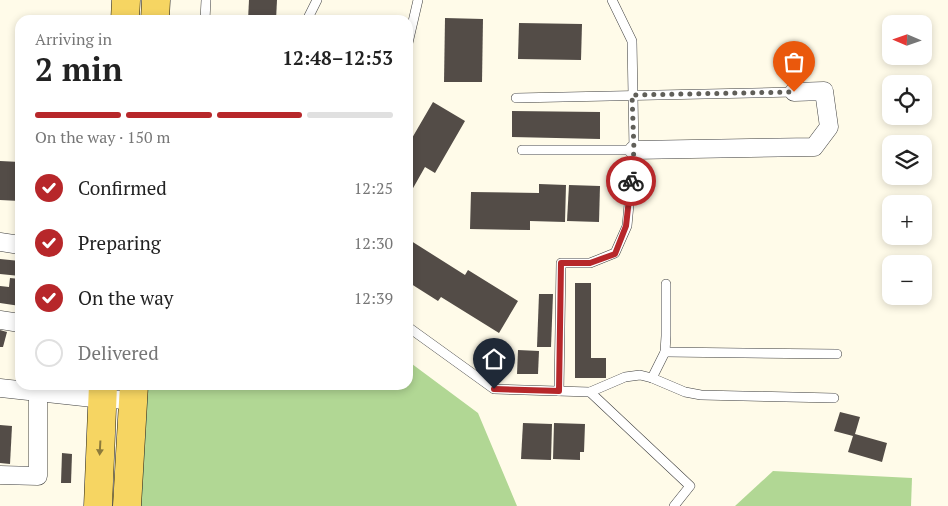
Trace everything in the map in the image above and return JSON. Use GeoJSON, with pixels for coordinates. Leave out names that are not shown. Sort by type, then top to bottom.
{"type":"FeatureCollection","features":[{"type":"Feature","properties":{"kind":"main road"},"geometry":{"type":"LineString","coordinates":[[125,15],[126,0]]}},
{"type":"Feature","properties":{"kind":"main road"},"geometry":{"type":"LineString","coordinates":[[155,15],[156,0]]}},
{"type":"Feature","properties":{"kind":"main road"},"geometry":{"type":"LineString","coordinates":[[98,506],[103,392]]}},
{"type":"Feature","properties":{"kind":"main road"},"geometry":{"type":"LineString","coordinates":[[127,506],[134,393]]}},
{"type":"Feature","properties":{"kind":"street"},"geometry":{"type":"LineString","coordinates":[[634,150],[814,148],[829,127],[824,91],[794,92]]}},
{"type":"Feature","properties":{"kind":"street"},"geometry":{"type":"LineString","coordinates":[[0,242],[15,244]]}},
{"type":"Feature","properties":{"kind":"street"},"geometry":{"type":"LineString","coordinates":[[0,320],[15,322]]}},
{"type":"Feature","properties":{"kind":"street"},"geometry":{"type":"LineString","coordinates":[[0,388],[15,390]]}},
{"type":"Feature","properties":{"kind":"street"},"geometry":{"type":"LineString","coordinates":[[19,390],[38,392],[134,393]]}},
{"type":"Feature","properties":{"kind":"street"},"geometry":{"type":"LineString","coordinates":[[0,475],[38,476],[38,392]]}},
{"type":"Feature","properties":{"kind":"lane"},"geometry":{"type":"LineString","coordinates":[[205,15],[206,0]]}},
{"type":"Feature","properties":{"kind":"lane"},"geometry":{"type":"LineString","coordinates":[[310,15],[317,0]]}},
{"type":"Feature","properties":{"kind":"lane"},"geometry":{"type":"LineString","coordinates":[[413,22],[418,0]]}},
{"type":"Feature","properties":{"kind":"lane"},"geometry":{"type":"LineString","coordinates":[[559,391],[561,263],[590,263],[615,254],[626,226],[634,150],[632,41],[612,0]]}},
{"type":"Feature","properties":{"kind":"lane"},"geometry":{"type":"LineString","coordinates":[[516,98],[794,92]]}},
{"type":"Feature","properties":{"kind":"lane"},"geometry":{"type":"LineString","coordinates":[[522,150],[634,150]]}},
{"type":"Feature","properties":{"kind":"lane"},"geometry":{"type":"LineString","coordinates":[[652,378],[664,352],[666,336],[666,284]]}},
{"type":"Feature","properties":{"kind":"lane"},"geometry":{"type":"LineString","coordinates":[[413,331],[494,389],[590,392],[625,377],[640,375],[685,392],[701,395],[834,398]]}},
{"type":"Feature","properties":{"kind":"lane"},"geometry":{"type":"LineString","coordinates":[[664,352],[837,354]]}},
{"type":"Feature","properties":{"kind":"lane"},"geometry":{"type":"LineString","coordinates":[[590,392],[690,486],[674,506]]}},
{"type":"Feature","properties":{"kind":"green space"},"geometry":{"type":"Polygon","coordinates":[[[413,365],[478,413],[517,506],[137,506],[148,390],[413,390],[413,365]]]}},
{"type":"Feature","properties":{"kind":"green space"},"geometry":{"type":"Polygon","coordinates":[[[773,471],[912,478],[911,506],[735,506],[773,471]]]}},
{"type":"Feature","properties":{"kind":"building"},"geometry":{"type":"Polygon","coordinates":[[[249,0],[277,0],[276,15],[248,15],[249,0]]]}},
{"type":"Feature","properties":{"kind":"building"},"geometry":{"type":"Polygon","coordinates":[[[445,18],[483,19],[482,82],[444,82],[445,18]]]}},
{"type":"Feature","properties":{"kind":"building"},"geometry":{"type":"Polygon","coordinates":[[[519,23],[582,24],[581,60],[518,59],[519,23]]]}},
{"type":"Feature","properties":{"kind":"building"},"geometry":{"type":"Polygon","coordinates":[[[433,102],[465,121],[435,173],[425,167],[413,188],[413,136],[433,102]]]}},
{"type":"Feature","properties":{"kind":"building"},"geometry":{"type":"Polygon","coordinates":[[[512,111],[600,112],[600,139],[512,137],[512,111]]]}},
{"type":"Feature","properties":{"kind":"building"},"geometry":{"type":"Polygon","coordinates":[[[0,161],[15,162],[15,201],[0,200],[0,161]]]}},
{"type":"Feature","properties":{"kind":"building"},"geometry":{"type":"Polygon","coordinates":[[[539,184],[566,185],[565,222],[530,221],[530,230],[470,229],[471,192],[539,193],[539,184]]]}},
{"type":"Feature","properties":{"kind":"building"},"geometry":{"type":"Polygon","coordinates":[[[569,185],[600,186],[599,222],[567,221],[569,185]]]}},
{"type":"Feature","properties":{"kind":"building"},"geometry":{"type":"Polygon","coordinates":[[[413,242],[465,275],[468,270],[518,301],[499,333],[441,297],[438,301],[413,285],[413,242]]]}},
{"type":"Feature","properties":{"kind":"building"},"geometry":{"type":"Polygon","coordinates":[[[0,259],[15,260],[15,276],[0,274],[0,259]]]}},
{"type":"Feature","properties":{"kind":"building"},"geometry":{"type":"Polygon","coordinates":[[[10,278],[15,278],[15,305],[0,303],[0,286],[9,287],[10,278]]]}},
{"type":"Feature","properties":{"kind":"building"},"geometry":{"type":"Polygon","coordinates":[[[575,283],[591,283],[591,358],[606,358],[606,378],[575,378],[575,283]]]}},
{"type":"Feature","properties":{"kind":"building"},"geometry":{"type":"Polygon","coordinates":[[[539,294],[553,294],[551,347],[537,347],[539,294]]]}},
{"type":"Feature","properties":{"kind":"building"},"geometry":{"type":"Polygon","coordinates":[[[0,330],[7,332],[3,347],[0,347],[0,330]]]}},
{"type":"Feature","properties":{"kind":"building"},"geometry":{"type":"Polygon","coordinates":[[[518,350],[539,351],[538,374],[517,374],[518,350]]]}},
{"type":"Feature","properties":{"kind":"building"},"geometry":{"type":"Polygon","coordinates":[[[840,412],[860,417],[855,434],[887,443],[882,462],[848,452],[853,436],[834,431],[840,412]]]}},
{"type":"Feature","properties":{"kind":"building"},"geometry":{"type":"Polygon","coordinates":[[[523,423],[552,424],[551,460],[521,459],[523,423]]]}},
{"type":"Feature","properties":{"kind":"building"},"geometry":{"type":"Polygon","coordinates":[[[554,423],[585,424],[584,452],[580,452],[580,460],[553,459],[554,423]]]}},
{"type":"Feature","properties":{"kind":"building"},"geometry":{"type":"Polygon","coordinates":[[[0,425],[12,426],[10,464],[0,463],[0,425]]]}},
{"type":"Feature","properties":{"kind":"building"},"geometry":{"type":"Polygon","coordinates":[[[62,453],[72,454],[71,483],[61,483],[62,453]]]}},
{"type":"Feature","properties":{"kind":"way so far"},"geometry":{"type":"LineString","coordinates":[[631,181],[634,150],[632,95],[794,92]]}},
{"type":"Feature","properties":{"kind":"route"},"geometry":{"type":"LineString","coordinates":[[494,389],[559,391],[561,263],[590,263],[615,254],[626,226],[631,181]]}}]}
